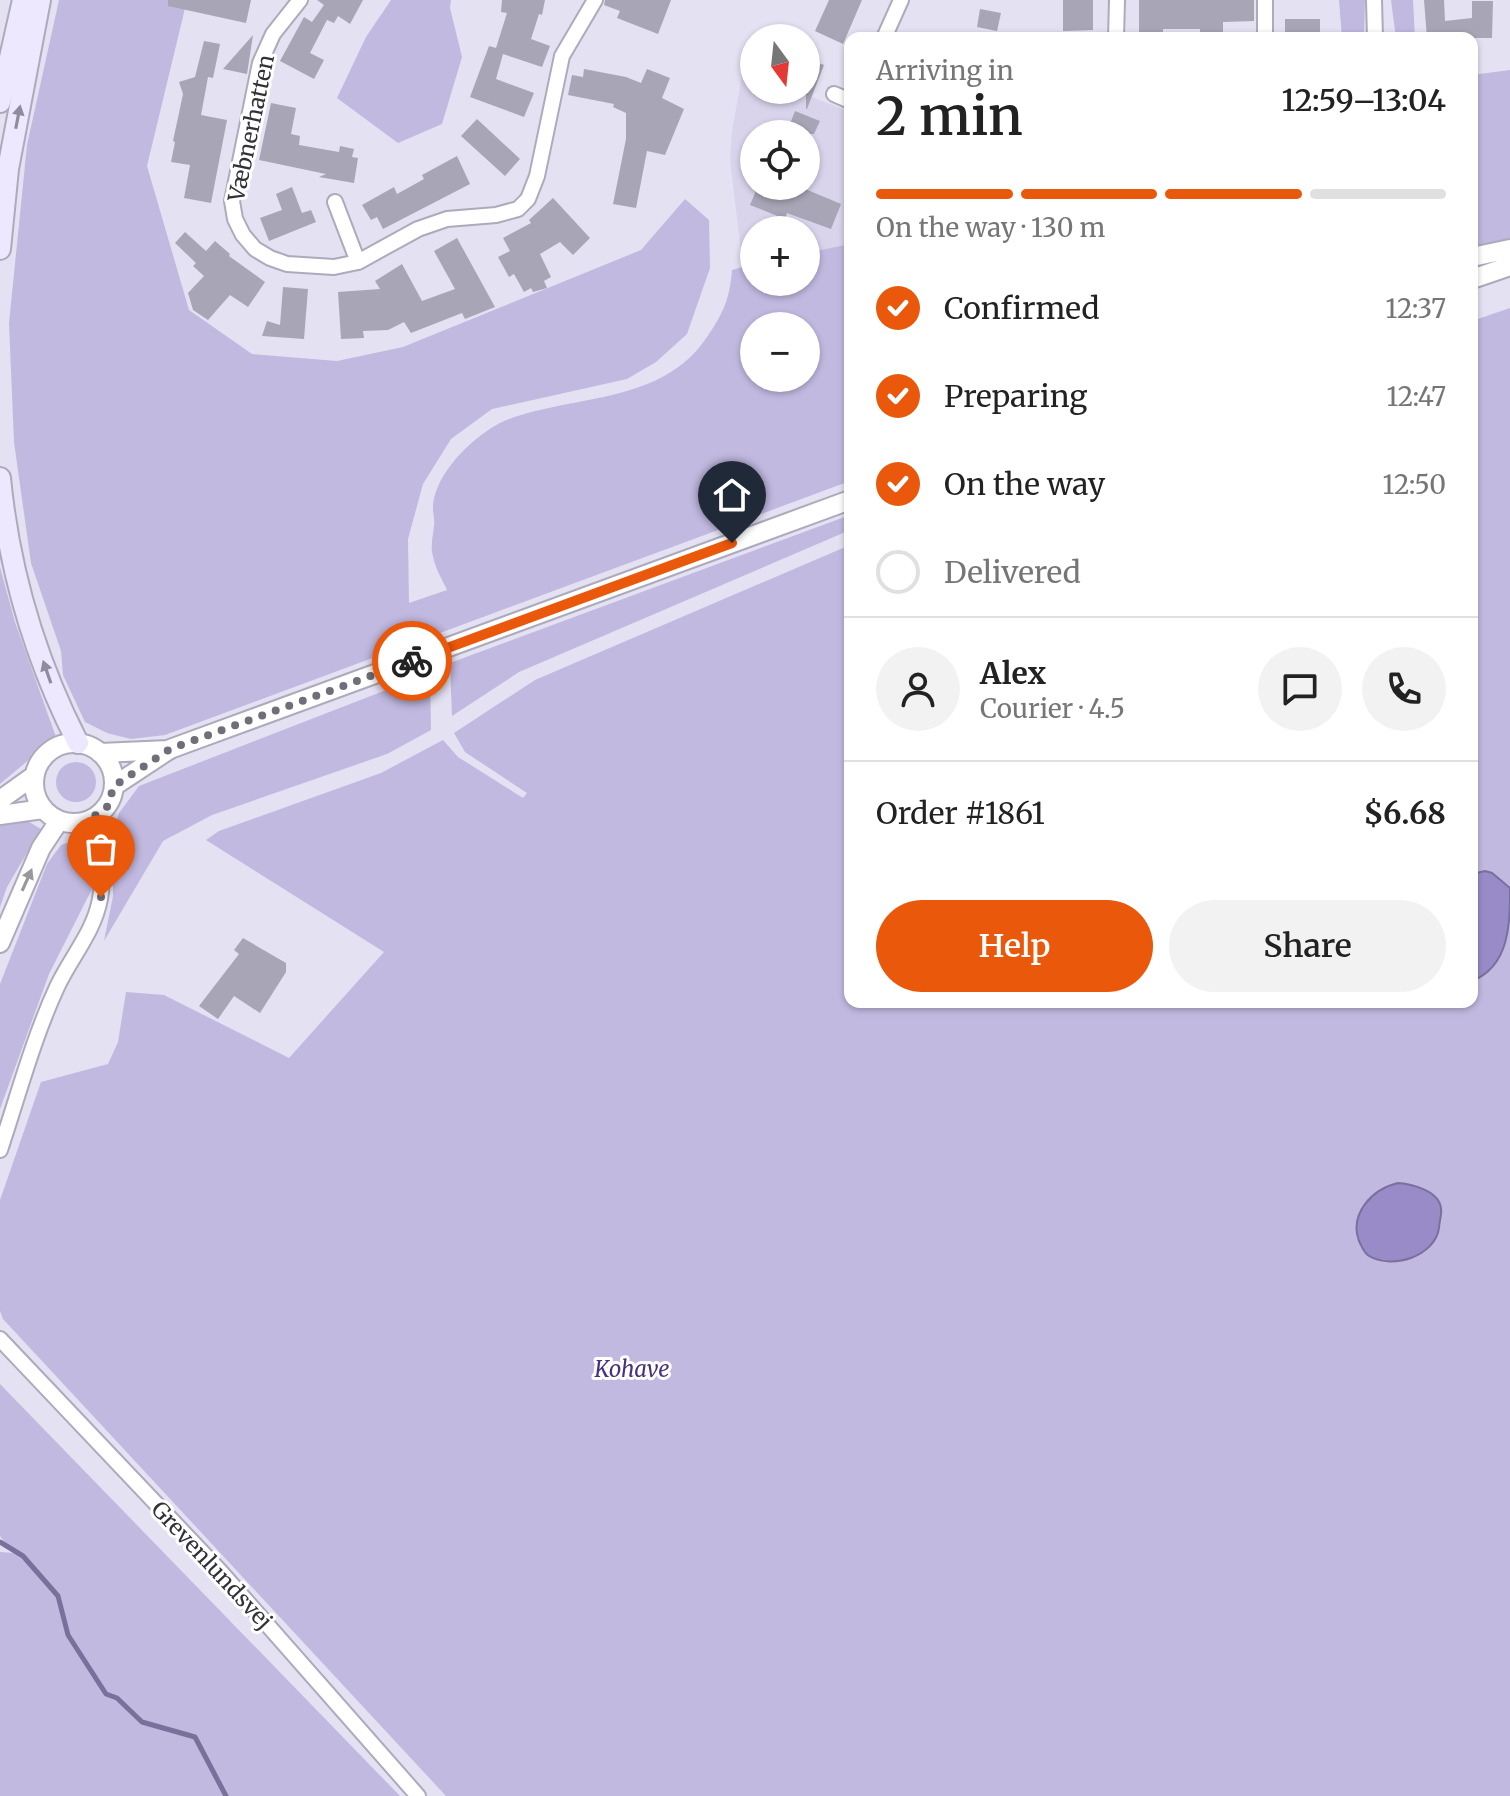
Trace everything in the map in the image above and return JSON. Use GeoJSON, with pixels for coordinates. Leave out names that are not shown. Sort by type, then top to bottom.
{"type":"FeatureCollection","features":[{"type":"Feature","properties":{"kind":"main road"},"geometry":{"type":"LineString","coordinates":[[0,102],[23,0]]}},
{"type":"Feature","properties":{"kind":"main road"},"geometry":{"type":"LineString","coordinates":[[0,249],[8,169],[40,0]]}},
{"type":"Feature","properties":{"kind":"main road"},"geometry":{"type":"LineString","coordinates":[[0,478],[4,516],[25,611],[58,703],[78,743]]}},
{"type":"Feature","properties":{"kind":"street","name":"Væbnerhatten"},"geometry":{"type":"LineString","coordinates":[[300,0],[273,34],[260,63],[232,201],[235,219],[255,249],[287,264],[334,267],[358,262],[418,229],[447,219],[496,215],[518,209],[528,199],[537,176],[562,56],[595,0]]}},
{"type":"Feature","properties":{"kind":"street"},"geometry":{"type":"LineString","coordinates":[[887,32],[901,0]]}},
{"type":"Feature","properties":{"kind":"street"},"geometry":{"type":"LineString","coordinates":[[1116,32],[1117,0]]}},
{"type":"Feature","properties":{"kind":"street"},"geometry":{"type":"LineString","coordinates":[[1265,0],[1265,32]]}},
{"type":"Feature","properties":{"kind":"street"},"geometry":{"type":"LineString","coordinates":[[1374,0],[1375,32]]}},
{"type":"Feature","properties":{"kind":"street"},"geometry":{"type":"LineString","coordinates":[[834,94],[844,98]]}},
{"type":"Feature","properties":{"kind":"street"},"geometry":{"type":"LineString","coordinates":[[335,202],[358,262]]}},
{"type":"Feature","properties":{"kind":"street"},"geometry":{"type":"LineString","coordinates":[[1478,256],[1510,249]]}},
{"type":"Feature","properties":{"kind":"street"},"geometry":{"type":"LineString","coordinates":[[1478,277],[1510,266]]}},
{"type":"Feature","properties":{"kind":"street"},"geometry":{"type":"LineString","coordinates":[[114,786],[170,749],[844,502]]}},
{"type":"Feature","properties":{"kind":"street"},"geometry":{"type":"LineString","coordinates":[[100,753],[111,768],[114,786],[107,807],[89,820],[74,823],[59,821],[43,809],[34,789],[35,775],[40,761],[64,744],[78,743],[100,753],[170,749]]}},
{"type":"Feature","properties":{"kind":"street"},"geometry":{"type":"LineString","coordinates":[[0,800],[35,775]]}},
{"type":"Feature","properties":{"kind":"street"},"geometry":{"type":"LineString","coordinates":[[0,815],[43,809]]}},
{"type":"Feature","properties":{"kind":"street"},"geometry":{"type":"LineString","coordinates":[[0,1150],[57,987],[94,922],[101,897],[102,870],[98,844],[89,820]]}},
{"type":"Feature","properties":{"kind":"street"},"geometry":{"type":"LineString","coordinates":[[0,943],[41,848],[59,821]]}},
{"type":"Feature","properties":{"kind":"street","name":"Grevenlundsvej"},"geometry":{"type":"LineString","coordinates":[[0,1339],[220,1571],[418,1796]]}},
{"type":"Feature","properties":{"kind":"shaded area"},"geometry":{"type":"Polygon","coordinates":[[[740,87],[740,104],[820,104],[820,100],[844,110],[844,245],[820,250],[820,216],[740,216],[740,243],[730,161],[740,87]]]}},
{"type":"Feature","properties":{"kind":"shaded area"},"geometry":{"type":"Polygon","coordinates":[[[1478,873],[1492,873],[1510,888],[1508,929],[1501,954],[1494,965],[1478,978],[1478,873]]]}},
{"type":"Feature","properties":{"kind":"shaded area"},"geometry":{"type":"Polygon","coordinates":[[[1398,1183],[1417,1187],[1436,1197],[1441,1209],[1439,1228],[1430,1246],[1412,1258],[1379,1260],[1363,1250],[1357,1221],[1372,1197],[1398,1183]]]}},
{"type":"Feature","properties":{"kind":"green space"},"geometry":{"type":"Polygon","coordinates":[[[59,0],[187,0],[147,166],[189,310],[252,354],[337,361],[403,347],[641,250],[685,199],[709,220],[710,268],[687,334],[656,362],[627,379],[492,409],[451,439],[423,484],[408,539],[409,603],[447,590],[432,553],[435,494],[449,467],[484,433],[509,419],[617,394],[667,375],[688,359],[713,329],[730,289],[732,270],[740,268],[740,296],[820,296],[820,250],[844,245],[844,483],[165,735],[131,739],[107,733],[85,722],[63,675],[61,651],[31,563],[14,442],[9,323],[27,145],[59,0]]]}},
{"type":"Feature","properties":{"kind":"green space"},"geometry":{"type":"Polygon","coordinates":[[[391,0],[451,0],[450,8],[462,57],[442,124],[398,143],[337,98],[366,37],[391,0]]]}},
{"type":"Feature","properties":{"kind":"green space"},"geometry":{"type":"Polygon","coordinates":[[[1339,0],[1365,0],[1364,32],[1342,32],[1339,0]]]}},
{"type":"Feature","properties":{"kind":"green space"},"geometry":{"type":"Polygon","coordinates":[[[1391,0],[1413,0],[1415,32],[1395,32],[1391,0]]]}},
{"type":"Feature","properties":{"kind":"green space"},"geometry":{"type":"Polygon","coordinates":[[[1510,70],[1510,239],[1478,245],[1478,74],[1510,70]]]}},
{"type":"Feature","properties":{"kind":"green space","name":"Kohave"},"geometry":{"type":"Polygon","coordinates":[[[1510,308],[1510,1796],[446,1796],[3,1319],[0,1311],[0,1200],[41,1082],[108,1064],[118,1042],[126,992],[164,995],[289,1058],[384,952],[206,840],[219,831],[381,773],[443,740],[458,757],[523,798],[527,793],[465,752],[454,733],[535,680],[844,548],[844,1008],[1478,1008],[1478,319],[1510,308]]]}},
{"type":"Feature","properties":{"kind":"green space"},"geometry":{"type":"Polygon","coordinates":[[[844,517],[844,533],[519,672],[452,716],[450,663],[844,517]]]}},
{"type":"Feature","properties":{"kind":"green space"},"geometry":{"type":"Polygon","coordinates":[[[0,567],[15,622],[56,737],[0,784],[0,567]]]}},
{"type":"Feature","properties":{"kind":"green space"},"geometry":{"type":"Polygon","coordinates":[[[430,673],[431,730],[387,754],[212,815],[163,841],[104,941],[113,896],[112,836],[119,813],[139,786],[430,673]]]}},
{"type":"Feature","properties":{"kind":"green space"},"geometry":{"type":"Polygon","coordinates":[[[76,762],[90,768],[96,782],[90,796],[76,802],[62,796],[56,782],[62,768],[76,762]]]}},
{"type":"Feature","properties":{"kind":"green space"},"geometry":{"type":"Polygon","coordinates":[[[21,817],[41,829],[7,887],[0,907],[0,825],[21,817]]]}},
{"type":"Feature","properties":{"kind":"green space"},"geometry":{"type":"Polygon","coordinates":[[[82,838],[95,883],[49,974],[0,1109],[0,984],[47,864],[61,845],[82,838]]]}},
{"type":"Feature","properties":{"kind":"green space"},"geometry":{"type":"Polygon","coordinates":[[[0,1384],[400,1796],[0,1796],[0,1552],[13,1553],[0,1536],[0,1384]]]}},
{"type":"Feature","properties":{"kind":"building"},"geometry":{"type":"Polygon","coordinates":[[[168,0],[251,0],[246,23],[168,6],[168,0]]]}},
{"type":"Feature","properties":{"kind":"building"},"geometry":{"type":"Polygon","coordinates":[[[317,0],[363,0],[350,24],[338,16],[334,23],[327,20],[310,53],[324,60],[314,79],[280,61],[304,17],[312,22],[324,5],[317,0]]]}},
{"type":"Feature","properties":{"kind":"building"},"geometry":{"type":"Polygon","coordinates":[[[502,0],[545,0],[531,39],[550,46],[542,67],[503,54],[496,79],[534,93],[524,117],[470,97],[489,46],[496,48],[507,13],[501,12],[502,0]]]}},
{"type":"Feature","properties":{"kind":"building"},"geometry":{"type":"Polygon","coordinates":[[[605,0],[671,0],[658,34],[617,18],[620,11],[604,5],[605,0]]]}},
{"type":"Feature","properties":{"kind":"building"},"geometry":{"type":"Polygon","coordinates":[[[829,0],[862,0],[848,32],[844,32],[843,44],[820,33],[818,24],[829,0]]]}},
{"type":"Feature","properties":{"kind":"building"},"geometry":{"type":"Polygon","coordinates":[[[1063,0],[1093,0],[1093,30],[1063,31],[1063,0]]]}},
{"type":"Feature","properties":{"kind":"building"},"geometry":{"type":"Polygon","coordinates":[[[1139,0],[1254,0],[1254,21],[1223,22],[1223,32],[1163,29],[1163,32],[1139,32],[1139,0]]]}},
{"type":"Feature","properties":{"kind":"building"},"geometry":{"type":"Polygon","coordinates":[[[1424,0],[1444,0],[1445,21],[1472,18],[1472,1],[1493,1],[1492,38],[1478,38],[1478,32],[1427,32],[1424,0]]]}},
{"type":"Feature","properties":{"kind":"building"},"geometry":{"type":"Polygon","coordinates":[[[980,9],[1001,13],[997,31],[977,27],[980,9]]]}},
{"type":"Feature","properties":{"kind":"building"},"geometry":{"type":"Polygon","coordinates":[[[1285,19],[1320,19],[1320,32],[1285,32],[1285,19]]]}},
{"type":"Feature","properties":{"kind":"building"},"geometry":{"type":"Polygon","coordinates":[[[253,35],[247,74],[223,69],[253,35]]]}},
{"type":"Feature","properties":{"kind":"building"},"geometry":{"type":"Polygon","coordinates":[[[204,41],[220,44],[213,78],[208,77],[201,115],[227,120],[211,203],[184,198],[190,165],[171,162],[183,94],[179,82],[195,77],[204,41]]]}},
{"type":"Feature","properties":{"kind":"building"},"geometry":{"type":"Polygon","coordinates":[[[584,69],[641,83],[647,69],[670,78],[662,98],[684,109],[665,155],[647,151],[636,208],[613,204],[626,139],[626,113],[613,107],[614,104],[568,95],[572,75],[583,77],[584,69]]]}},
{"type":"Feature","properties":{"kind":"building"},"geometry":{"type":"Polygon","coordinates":[[[271,103],[296,108],[291,134],[300,136],[299,145],[339,152],[340,146],[354,149],[352,157],[358,158],[354,183],[319,177],[326,174],[259,160],[271,103]]]}},
{"type":"Feature","properties":{"kind":"building"},"geometry":{"type":"Polygon","coordinates":[[[795,111],[818,120],[791,120],[795,111]]]}},
{"type":"Feature","properties":{"kind":"building"},"geometry":{"type":"Polygon","coordinates":[[[477,119],[520,159],[505,176],[461,136],[477,119]]]}},
{"type":"Feature","properties":{"kind":"building"},"geometry":{"type":"Polygon","coordinates":[[[457,156],[470,184],[383,229],[377,217],[371,220],[362,205],[394,187],[397,194],[424,179],[422,175],[457,156]]]}},
{"type":"Feature","properties":{"kind":"building"},"geometry":{"type":"Polygon","coordinates":[[[292,187],[302,213],[311,210],[316,222],[269,241],[260,218],[282,210],[276,194],[292,187]]]}},
{"type":"Feature","properties":{"kind":"building"},"geometry":{"type":"Polygon","coordinates":[[[820,195],[841,204],[831,229],[820,225],[820,216],[787,213],[786,216],[778,216],[750,205],[752,200],[820,200],[820,195]]]}},
{"type":"Feature","properties":{"kind":"building"},"geometry":{"type":"Polygon","coordinates":[[[553,198],[590,238],[573,255],[560,242],[540,254],[551,277],[544,281],[547,288],[533,292],[531,288],[524,292],[514,274],[509,277],[498,257],[510,251],[503,238],[531,223],[529,220],[553,198]]]}},
{"type":"Feature","properties":{"kind":"building"},"geometry":{"type":"Polygon","coordinates":[[[185,232],[206,251],[215,241],[229,256],[265,282],[248,307],[230,295],[208,320],[193,310],[188,293],[204,276],[193,266],[196,263],[175,243],[185,232]]]}},
{"type":"Feature","properties":{"kind":"building"},"geometry":{"type":"Polygon","coordinates":[[[457,238],[495,307],[465,319],[462,313],[411,333],[404,322],[388,330],[363,331],[364,338],[341,339],[338,292],[380,289],[375,281],[402,264],[422,301],[455,289],[434,251],[457,238]]]}},
{"type":"Feature","properties":{"kind":"building"},"geometry":{"type":"Polygon","coordinates":[[[283,287],[308,289],[304,339],[262,336],[267,321],[280,325],[283,287]]]}},
{"type":"Feature","properties":{"kind":"building"},"geometry":{"type":"Polygon","coordinates":[[[243,938],[286,963],[286,972],[260,1013],[234,996],[218,1019],[199,1006],[239,954],[234,950],[243,938]]]}},
{"type":"Feature","properties":{"kind":"waterway"},"geometry":{"type":"LineString","coordinates":[[0,1542],[23,1556],[58,1596],[68,1635],[106,1694],[117,1698],[142,1722],[195,1737],[226,1796]]}},
{"type":"Feature","properties":{"kind":"way so far"},"geometry":{"type":"LineString","coordinates":[[101,897],[102,870],[98,844],[89,820],[107,807],[114,786],[170,749],[412,661]]}},
{"type":"Feature","properties":{"kind":"route"},"geometry":{"type":"LineString","coordinates":[[412,661],[732,543]]}}]}
